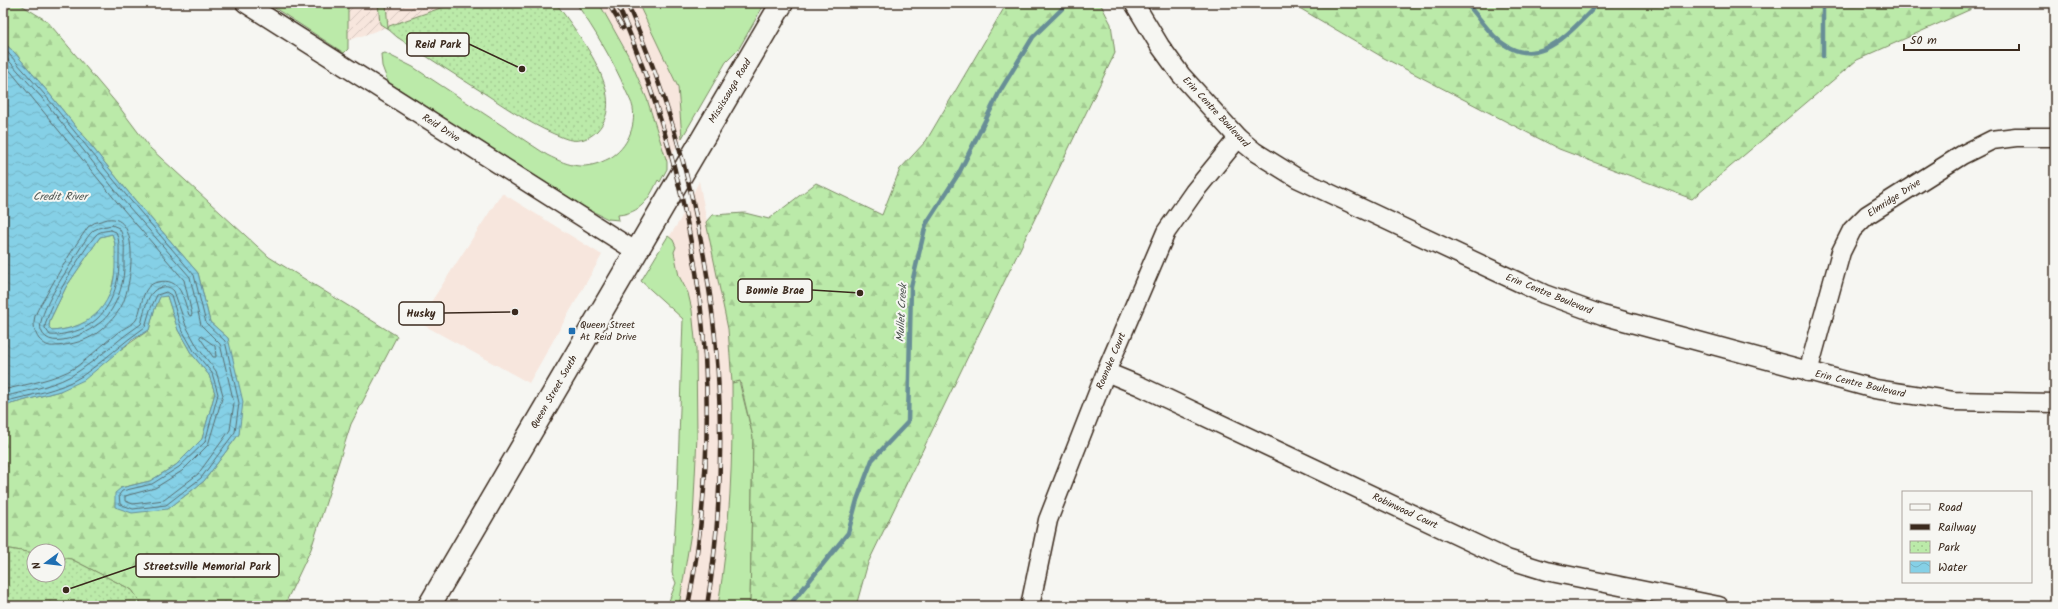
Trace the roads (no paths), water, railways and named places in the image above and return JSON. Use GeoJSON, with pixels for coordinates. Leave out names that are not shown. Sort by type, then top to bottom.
{"type":"FeatureCollection","features":[{"type":"Feature","properties":{"kind":"main road","name":"Mississauga Road"},"geometry":{"type":"LineString","coordinates":[[678,178],[782,3]]}},
{"type":"Feature","properties":{"kind":"main road","name":"Queen Street South"},"geometry":{"type":"LineString","coordinates":[[429,606],[637,252],[678,178]]}},
{"type":"Feature","properties":{"kind":"street","name":"Reid Drive"},"geometry":{"type":"LineString","coordinates":[[245,3],[637,252]]}},
{"type":"Feature","properties":{"kind":"street","name":"Erin Centre Boulevard"},"geometry":{"type":"LineString","coordinates":[[1134,3],[1160,46],[1181,75],[1238,138],[1255,152],[1297,178],[1544,294],[1602,315],[1875,389],[1945,400],[1995,403],[2055,403]]}},
{"type":"Feature","properties":{"kind":"street","name":"Elmridge Drive"},"geometry":{"type":"LineString","coordinates":[[1808,372],[1841,252],[1852,230],[1868,214],[1962,155],[1992,140],[2016,137],[2055,136]]}},
{"type":"Feature","properties":{"kind":"street","name":"Roanoke Court"},"geometry":{"type":"LineString","coordinates":[[1030,606],[1048,520],[1106,372],[1166,232],[1194,192],[1238,138]]}},
{"type":"Feature","properties":{"kind":"street","name":"Robinwood Court"},"geometry":{"type":"LineString","coordinates":[[1106,372],[1140,386],[1507,559],[1546,571],[1719,606]]}},
{"type":"Feature","properties":{"kind":"water","name":"Credit River"},"geometry":{"type":"Polygon","coordinates":[[[3,42],[15,53],[48,92],[129,193],[198,273],[210,322],[228,338],[243,402],[239,434],[204,481],[168,509],[132,513],[115,507],[115,493],[121,488],[150,481],[176,465],[202,439],[215,393],[209,375],[191,353],[178,330],[167,296],[160,297],[154,311],[149,330],[132,340],[84,380],[60,391],[3,406],[3,42]],[[112,234],[100,237],[66,287],[50,320],[49,327],[52,331],[80,325],[100,310],[107,300],[114,276],[115,244],[112,234]]]}},
{"type":"Feature","properties":{"kind":"waterway","name":"Mullet Creek"},"geometry":{"type":"LineString","coordinates":[[789,606],[848,533],[857,500],[872,460],[908,422],[911,287],[926,224],[959,173],[1000,91],[1033,37],[1068,3]]}},
{"type":"Feature","properties":{"kind":"waterway","name":"Mullet Creek"},"geometry":{"type":"LineString","coordinates":[[1466,3],[1494,36],[1509,47],[1523,52],[1536,52],[1561,39],[1594,8],[1596,3]]}},
{"type":"Feature","properties":{"kind":"waterway"},"geometry":{"type":"LineString","coordinates":[[1823,3],[1823,56]]}},
{"type":"Feature","properties":{"kind":"railway"},"geometry":{"type":"LineString","coordinates":[[608,3],[623,28]]}},
{"type":"Feature","properties":{"kind":"railway"},"geometry":{"type":"LineString","coordinates":[[617,3],[646,77],[670,150],[688,225],[700,299],[706,375],[706,451],[700,528],[688,606]]}},
{"type":"Feature","properties":{"kind":"railway"},"geometry":{"type":"LineString","coordinates":[[627,3],[656,75],[679,148],[697,223],[710,299],[718,376],[720,453],[716,530],[707,606]]}},
{"type":"Feature","properties":{"kind":"place","name":"Reid Park"},"geometry":{"type":"Point","coordinates":[522,69]}},
{"type":"Feature","properties":{"kind":"place","name":"Bonnie Brae"},"geometry":{"type":"Point","coordinates":[860,293]}},
{"type":"Feature","properties":{"kind":"place","name":"Husky"},"geometry":{"type":"Point","coordinates":[515,312]}},
{"type":"Feature","properties":{"kind":"place","name":"Queen Street At Reid Drive"},"geometry":{"type":"Point","coordinates":[572,331]}},
{"type":"Feature","properties":{"kind":"place","name":"Streetsville Memorial Park"},"geometry":{"type":"Point","coordinates":[66,590]}}]}
